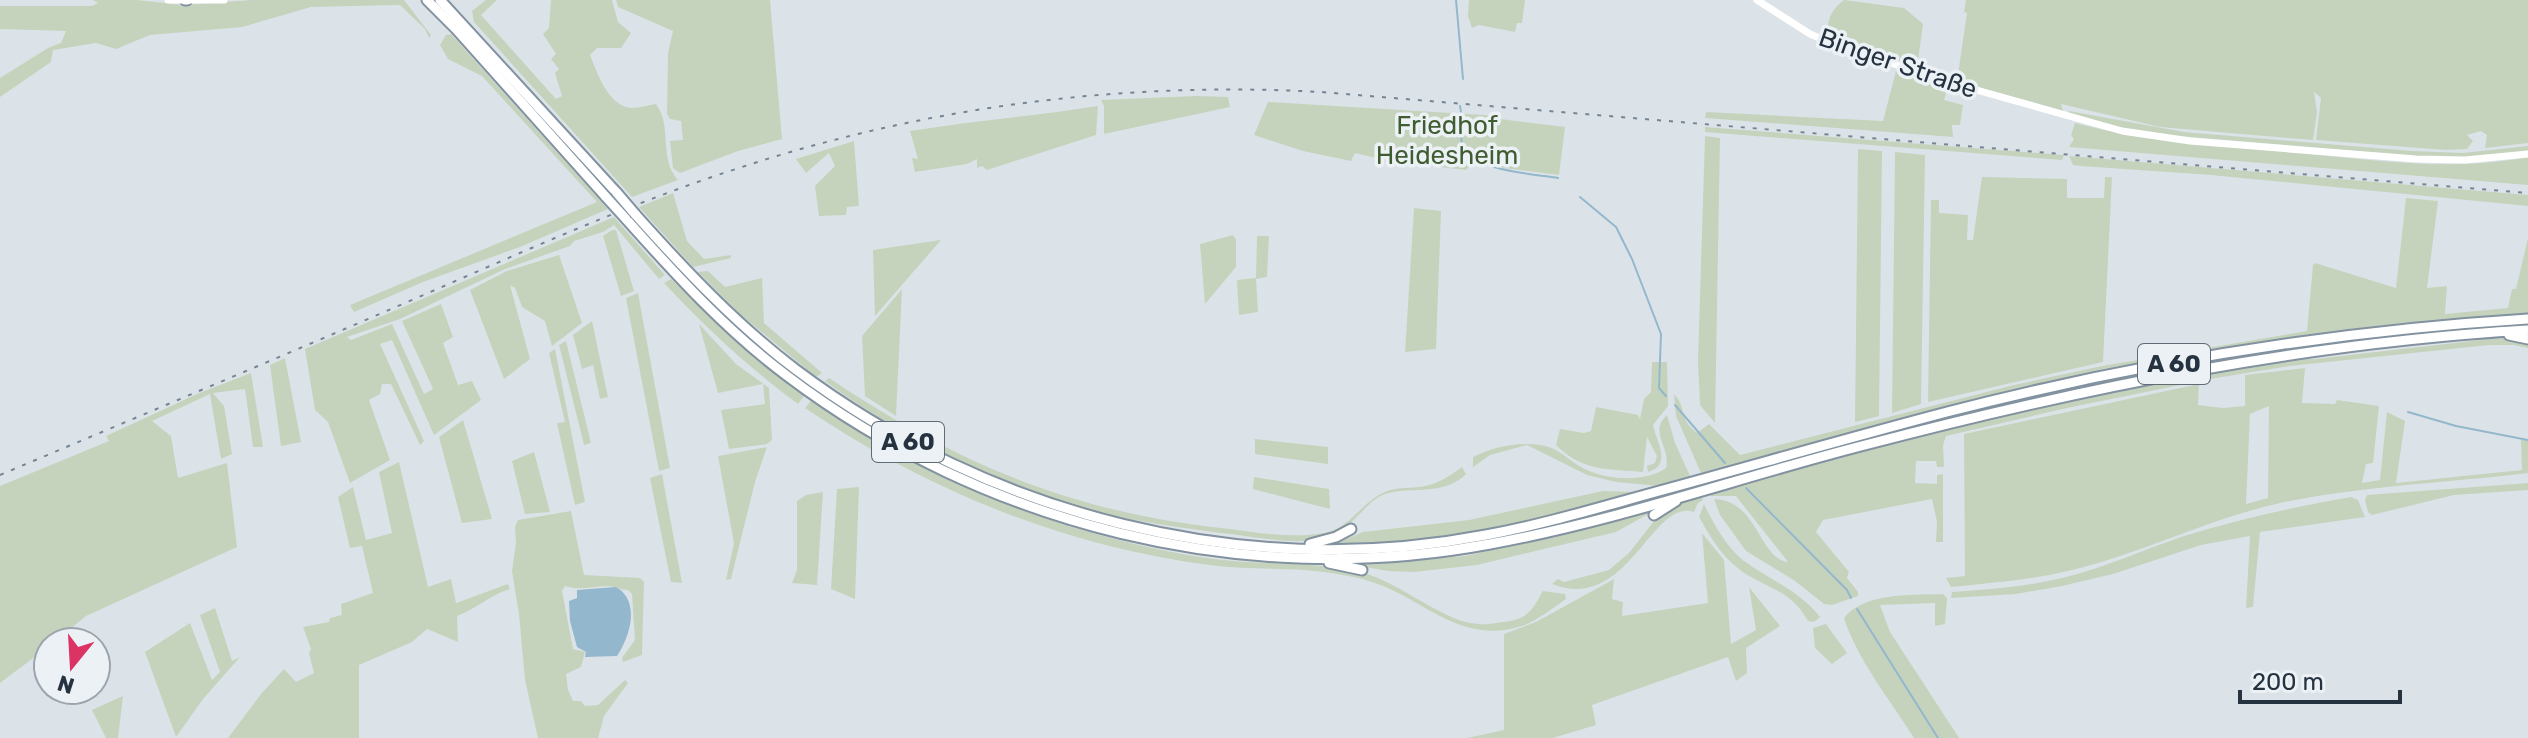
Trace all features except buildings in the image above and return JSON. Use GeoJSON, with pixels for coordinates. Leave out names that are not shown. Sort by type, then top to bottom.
{"type":"FeatureCollection","features":[{"type":"Feature","properties":{"kind":"highway","name":"A 60"},"geometry":{"type":"LineString","coordinates":[[427,0],[455,22],[617,193],[630,216],[694,294],[753,349],[841,414],[923,461],[1022,505],[1113,533],[1220,552],[1314,559],[1402,556],[1488,545],[1531,536],[1858,446],[2107,386],[2283,355],[2528,330]]}},
{"type":"Feature","properties":{"kind":"highway","name":"A 60"},"geometry":{"type":"LineString","coordinates":[[440,0],[455,22],[606,197],[630,216],[761,342],[838,399],[932,455],[1008,489],[1112,522],[1206,541],[1284,548],[1357,549],[1442,542],[1527,527],[1953,411],[2104,376],[2343,337],[2528,319]]}},
{"type":"Feature","properties":{"kind":"highway"},"geometry":{"type":"LineString","coordinates":[[2494,332],[2528,339]]}},
{"type":"Feature","properties":{"kind":"highway"},"geometry":{"type":"LineString","coordinates":[[1648,489],[1663,490]]}},
{"type":"Feature","properties":{"kind":"highway"},"geometry":{"type":"LineString","coordinates":[[1654,515],[1694,492]]}},
{"type":"Feature","properties":{"kind":"highway"},"geometry":{"type":"LineString","coordinates":[[1284,548],[1325,541],[1351,529]]}},
{"type":"Feature","properties":{"kind":"highway"},"geometry":{"type":"LineString","coordinates":[[1314,559],[1362,570]]}},
{"type":"Feature","properties":{"kind":"main road"},"geometry":{"type":"LineString","coordinates":[[168,0],[224,0]]}},
{"type":"Feature","properties":{"kind":"main road","name":"Binger Straße"},"geometry":{"type":"LineString","coordinates":[[1757,0],[1810,34],[1833,44],[2094,125],[2190,141],[2416,159],[2465,160],[2528,154]]}},
{"type":"Feature","properties":{"kind":"green space"},"geometry":{"type":"Polygon","coordinates":[[[93,0],[137,0],[182,5],[252,0],[404,0],[431,35],[429,38],[425,29],[400,5],[311,7],[242,27],[150,35],[116,49],[96,43],[53,50],[51,62],[0,97],[0,78],[61,43],[66,31],[0,29],[0,6],[92,6],[98,3],[93,0]]]}},
{"type":"Feature","properties":{"kind":"green space"},"geometry":{"type":"Polygon","coordinates":[[[486,0],[497,0],[481,15],[556,99],[562,96],[555,73],[559,69],[551,59],[556,54],[543,34],[549,28],[551,0],[612,0],[618,22],[631,33],[621,48],[597,48],[590,55],[604,87],[616,101],[631,108],[656,104],[664,122],[669,162],[678,180],[632,197],[474,22],[472,11],[486,0]]]}},
{"type":"Feature","properties":{"kind":"green space"},"geometry":{"type":"Polygon","coordinates":[[[616,0],[770,0],[782,139],[738,151],[680,173],[673,168],[670,141],[683,140],[681,121],[670,119],[667,114],[668,53],[673,31],[618,7],[616,0]]]}},
{"type":"Feature","properties":{"kind":"green space"},"geometry":{"type":"Polygon","coordinates":[[[1469,0],[1525,0],[1522,23],[1517,23],[1515,32],[1479,25],[1472,28],[1468,16],[1469,0]]]}},
{"type":"Feature","properties":{"kind":"green space"},"geometry":{"type":"Polygon","coordinates":[[[1844,0],[1904,8],[1923,24],[1917,68],[1828,37],[1830,16],[1844,0]]]}},
{"type":"Feature","properties":{"kind":"green space"},"geometry":{"type":"Polygon","coordinates":[[[1966,0],[2528,0],[2528,143],[2485,148],[2487,135],[2481,131],[2467,135],[2473,141],[2467,149],[2316,140],[2321,98],[2314,92],[2317,112],[2313,140],[2160,127],[2061,104],[2063,111],[1957,81],[1967,13],[1964,12],[1966,0]]]}},
{"type":"Feature","properties":{"kind":"green space"},"geometry":{"type":"Polygon","coordinates":[[[451,34],[608,209],[354,312],[350,305],[597,202],[482,76],[448,59],[440,45],[446,35],[451,34]]]}},
{"type":"Feature","properties":{"kind":"green space"},"geometry":{"type":"Polygon","coordinates":[[[1896,71],[1948,87],[1944,100],[1963,105],[1960,125],[1952,125],[1953,137],[1705,118],[1706,112],[1883,121],[1896,71]]]}},
{"type":"Feature","properties":{"kind":"green space"},"geometry":{"type":"Polygon","coordinates":[[[1228,97],[1230,107],[1104,134],[1104,106],[1101,100],[1228,97]]]}},
{"type":"Feature","properties":{"kind":"green space","name":"Friedhof Heidesheim"},"geometry":{"type":"Polygon","coordinates":[[[1268,102],[1500,116],[1500,119],[1565,127],[1559,175],[1504,168],[1477,159],[1466,170],[1389,161],[1355,153],[1351,161],[1303,151],[1254,135],[1268,102]]]}},
{"type":"Feature","properties":{"kind":"green space"},"geometry":{"type":"Polygon","coordinates":[[[1098,106],[1096,135],[987,170],[982,166],[977,168],[977,159],[967,164],[915,172],[912,158],[918,159],[910,131],[1098,106]]]}},
{"type":"Feature","properties":{"kind":"green space"},"geometry":{"type":"Polygon","coordinates":[[[2069,111],[2184,132],[2412,151],[2463,153],[2528,146],[2528,151],[2463,158],[2413,156],[2168,135],[2118,127],[2069,111]]]}},
{"type":"Feature","properties":{"kind":"green space"},"geometry":{"type":"Polygon","coordinates":[[[2075,123],[2130,135],[2186,142],[2384,161],[2471,164],[2528,157],[2528,185],[2069,147],[2074,139],[2071,135],[2075,123]]]}},
{"type":"Feature","properties":{"kind":"green space"},"geometry":{"type":"Polygon","coordinates":[[[1705,127],[2064,155],[2062,160],[1705,132],[1705,127]]]}},
{"type":"Feature","properties":{"kind":"green space"},"geometry":{"type":"Polygon","coordinates":[[[1705,136],[1720,138],[1715,423],[1700,405],[1698,361],[1705,136]]]}},
{"type":"Feature","properties":{"kind":"green space"},"geometry":{"type":"Polygon","coordinates":[[[854,141],[859,206],[847,207],[846,215],[819,216],[815,186],[835,166],[829,153],[806,173],[796,159],[854,141]]]}},
{"type":"Feature","properties":{"kind":"green space"},"geometry":{"type":"Polygon","coordinates":[[[1858,149],[1882,151],[1879,416],[1855,422],[1858,149]]]}},
{"type":"Feature","properties":{"kind":"green space"},"geometry":{"type":"Polygon","coordinates":[[[1895,152],[1925,155],[1921,404],[1892,413],[1895,152]]]}},
{"type":"Feature","properties":{"kind":"green space"},"geometry":{"type":"Polygon","coordinates":[[[2069,156],[2528,195],[2528,206],[2211,175],[2080,166],[2073,165],[2069,156]]]}},
{"type":"Feature","properties":{"kind":"green space"},"geometry":{"type":"Polygon","coordinates":[[[1982,177],[2067,179],[2067,198],[2104,198],[2105,177],[2112,177],[2103,362],[1928,402],[1931,200],[1939,200],[1939,213],[1968,215],[1967,240],[1973,240],[1982,177]]]}},
{"type":"Feature","properties":{"kind":"green space"},"geometry":{"type":"Polygon","coordinates":[[[673,193],[687,241],[704,259],[731,255],[731,258],[693,267],[639,207],[673,193]]]}},
{"type":"Feature","properties":{"kind":"green space"},"geometry":{"type":"Polygon","coordinates":[[[2406,198],[2438,201],[2427,288],[2447,286],[2445,314],[2508,308],[2512,289],[2516,289],[2528,238],[2528,314],[2307,336],[2102,369],[1701,473],[1676,416],[1674,394],[1685,418],[1697,433],[1709,424],[1740,455],[2014,385],[2102,366],[2307,331],[2315,263],[2396,288],[2406,198]]]}},
{"type":"Feature","properties":{"kind":"green space"},"geometry":{"type":"Polygon","coordinates":[[[1414,208],[1441,211],[1436,349],[1405,352],[1414,208]]]}},
{"type":"Feature","properties":{"kind":"green space"},"geometry":{"type":"Polygon","coordinates":[[[614,217],[665,275],[659,279],[614,225],[603,232],[574,241],[570,246],[505,269],[400,319],[347,337],[351,340],[392,324],[424,394],[433,389],[402,321],[441,304],[453,337],[443,343],[458,385],[472,381],[481,400],[434,435],[392,340],[380,344],[424,441],[420,445],[391,384],[382,384],[380,394],[369,400],[390,460],[350,483],[328,422],[315,410],[305,349],[614,217]]]}},
{"type":"Feature","properties":{"kind":"green space"},"geometry":{"type":"Polygon","coordinates":[[[616,230],[634,291],[621,296],[603,236],[616,230]]]}},
{"type":"Feature","properties":{"kind":"green space"},"geometry":{"type":"Polygon","coordinates":[[[1233,235],[1236,240],[1236,267],[1205,304],[1200,244],[1233,235]]]}},
{"type":"Feature","properties":{"kind":"green space"},"geometry":{"type":"Polygon","coordinates":[[[1257,236],[1269,236],[1267,277],[1256,279],[1258,312],[1239,315],[1237,280],[1256,278],[1257,236]]]}},
{"type":"Feature","properties":{"kind":"green space"},"geometry":{"type":"Polygon","coordinates":[[[941,240],[875,316],[873,250],[941,240]]]}},
{"type":"Feature","properties":{"kind":"green space"},"geometry":{"type":"Polygon","coordinates":[[[559,255],[582,323],[552,346],[545,321],[522,307],[515,288],[510,285],[530,359],[504,379],[470,290],[507,271],[559,255]]]}},
{"type":"Feature","properties":{"kind":"green space"},"geometry":{"type":"Polygon","coordinates":[[[708,271],[725,287],[762,278],[764,323],[822,373],[816,377],[740,314],[698,272],[708,271]]]}},
{"type":"Feature","properties":{"kind":"green space"},"geometry":{"type":"Polygon","coordinates":[[[671,279],[748,352],[804,396],[798,404],[695,315],[664,283],[671,279]]]}},
{"type":"Feature","properties":{"kind":"green space"},"geometry":{"type":"Polygon","coordinates":[[[902,289],[896,416],[865,396],[862,336],[902,289]]]}},
{"type":"Feature","properties":{"kind":"green space"},"geometry":{"type":"Polygon","coordinates":[[[638,293],[670,468],[659,471],[626,298],[638,293]]]}},
{"type":"Feature","properties":{"kind":"green space"},"geometry":{"type":"Polygon","coordinates":[[[592,321],[608,397],[600,399],[593,365],[582,369],[573,335],[592,321]]]}},
{"type":"Feature","properties":{"kind":"green space"},"geometry":{"type":"Polygon","coordinates":[[[699,324],[736,364],[769,388],[772,440],[767,444],[729,449],[721,410],[765,404],[763,384],[718,393],[699,324]]]}},
{"type":"Feature","properties":{"kind":"green space"},"geometry":{"type":"Polygon","coordinates":[[[2489,339],[2515,339],[2528,343],[2528,348],[2489,345],[2290,366],[2067,408],[1946,436],[1943,445],[1944,467],[1937,467],[1936,461],[1916,461],[1915,483],[1937,484],[1937,475],[1943,474],[1943,542],[1936,542],[1937,522],[1932,499],[1823,520],[1816,532],[1849,572],[1847,578],[1858,592],[1858,596],[1832,605],[1824,604],[1795,581],[1746,551],[1720,515],[1714,499],[1729,502],[1740,509],[1770,551],[1788,562],[1736,496],[1711,496],[1710,493],[1938,431],[2064,401],[2209,372],[2291,359],[2315,359],[2489,339]]]}},
{"type":"Feature","properties":{"kind":"green space"},"geometry":{"type":"Polygon","coordinates":[[[566,341],[591,443],[584,445],[559,345],[566,341]]]}},
{"type":"Feature","properties":{"kind":"green space"},"geometry":{"type":"Polygon","coordinates":[[[555,349],[585,502],[575,505],[557,423],[565,422],[549,353],[555,349]]]}},
{"type":"Feature","properties":{"kind":"green space"},"geometry":{"type":"Polygon","coordinates":[[[285,358],[301,442],[281,446],[270,365],[285,358]]]}},
{"type":"Feature","properties":{"kind":"green space"},"geometry":{"type":"Polygon","coordinates":[[[1652,362],[1667,362],[1668,406],[1653,425],[1661,452],[1660,464],[1656,469],[1648,472],[1647,466],[1655,463],[1657,456],[1647,437],[1643,472],[1586,465],[1556,445],[1560,429],[1584,433],[1591,431],[1596,407],[1638,415],[1640,419],[1644,399],[1651,392],[1652,362]]]}},
{"type":"Feature","properties":{"kind":"green space"},"geometry":{"type":"Polygon","coordinates":[[[2305,368],[2302,403],[2335,404],[2337,400],[2379,406],[2373,463],[2366,464],[2362,483],[2380,480],[2387,412],[2405,421],[2396,483],[2522,470],[2521,439],[2528,440],[2528,473],[2372,489],[2280,503],[2072,570],[2027,579],[1951,587],[1946,578],[1965,576],[1964,434],[2199,384],[2198,405],[2223,408],[2245,406],[2245,375],[2305,368]],[[2269,406],[2250,414],[2246,504],[2268,498],[2269,406]]]}},
{"type":"Feature","properties":{"kind":"green space"},"geometry":{"type":"Polygon","coordinates":[[[251,373],[263,447],[253,447],[245,389],[213,393],[224,406],[232,454],[221,459],[210,394],[152,421],[171,436],[178,478],[227,463],[237,547],[86,616],[74,626],[32,626],[32,659],[0,683],[0,486],[109,441],[106,436],[251,373]]]}},
{"type":"Feature","properties":{"kind":"green space"},"geometry":{"type":"Polygon","coordinates":[[[829,378],[922,435],[1016,478],[1113,509],[1166,520],[1272,534],[1324,533],[1341,526],[1375,497],[1388,491],[1430,485],[1462,467],[1466,474],[1458,481],[1438,488],[1385,494],[1342,530],[1321,539],[1276,540],[1176,527],[1086,510],[1000,478],[888,423],[825,381],[829,378]]]}},
{"type":"Feature","properties":{"kind":"green space"},"geometry":{"type":"Polygon","coordinates":[[[811,401],[904,457],[952,480],[1000,502],[1101,536],[1207,558],[1324,566],[1363,573],[1451,617],[1479,624],[1521,618],[1532,609],[1543,591],[1565,594],[1566,599],[1525,625],[1482,630],[1463,626],[1392,590],[1359,578],[1305,570],[1209,565],[1102,544],[1049,529],[948,489],[851,438],[805,408],[811,401]]]}},
{"type":"Feature","properties":{"kind":"green space"},"geometry":{"type":"Polygon","coordinates":[[[1667,415],[1675,443],[1691,478],[1659,486],[1616,482],[1587,475],[1527,445],[1490,455],[1473,467],[1473,457],[1481,453],[1511,445],[1533,444],[1552,448],[1584,469],[1598,474],[1618,478],[1649,476],[1666,468],[1660,428],[1667,415]]]}},
{"type":"Feature","properties":{"kind":"green space"},"geometry":{"type":"Polygon","coordinates":[[[463,420],[492,519],[462,523],[439,437],[463,420]]]}},
{"type":"Feature","properties":{"kind":"green space"},"geometry":{"type":"Polygon","coordinates":[[[1255,439],[1328,447],[1328,464],[1255,454],[1255,439]]]}},
{"type":"Feature","properties":{"kind":"green space"},"geometry":{"type":"Polygon","coordinates":[[[767,447],[731,579],[726,580],[734,543],[718,456],[767,447]]]}},
{"type":"Feature","properties":{"kind":"green space"},"geometry":{"type":"Polygon","coordinates":[[[534,452],[550,512],[525,514],[512,461],[534,452]]]}},
{"type":"Feature","properties":{"kind":"green space"},"geometry":{"type":"Polygon","coordinates":[[[399,462],[428,587],[451,579],[456,603],[508,584],[510,589],[457,616],[458,642],[427,629],[412,642],[359,665],[359,738],[228,738],[284,669],[296,682],[314,673],[309,653],[311,649],[303,627],[329,622],[330,618],[342,615],[341,604],[373,593],[362,546],[350,548],[338,497],[353,487],[366,540],[392,533],[379,472],[399,462]]]}},
{"type":"Feature","properties":{"kind":"green space"},"geometry":{"type":"Polygon","coordinates":[[[662,474],[682,583],[671,582],[650,478],[662,474]]]}},
{"type":"Feature","properties":{"kind":"green space"},"geometry":{"type":"Polygon","coordinates":[[[1254,477],[1329,489],[1330,509],[1253,489],[1254,477]]]}},
{"type":"Feature","properties":{"kind":"green space"},"geometry":{"type":"Polygon","coordinates":[[[2528,483],[2528,490],[2454,495],[2372,515],[2365,500],[2367,495],[2528,483]]]}},
{"type":"Feature","properties":{"kind":"green space"},"geometry":{"type":"Polygon","coordinates":[[[859,487],[855,599],[831,589],[837,489],[859,487]]]}},
{"type":"Feature","properties":{"kind":"green space"},"geometry":{"type":"Polygon","coordinates":[[[1603,491],[1637,492],[1470,533],[1335,544],[1363,532],[1469,520],[1603,491]]]}},
{"type":"Feature","properties":{"kind":"green space"},"geometry":{"type":"Polygon","coordinates":[[[823,492],[817,585],[792,583],[797,570],[797,501],[806,495],[823,492]]]}},
{"type":"Feature","properties":{"kind":"green space"},"geometry":{"type":"Polygon","coordinates":[[[1701,496],[1703,500],[1694,512],[1679,512],[1665,521],[1636,554],[1600,583],[1578,589],[1552,584],[1558,579],[1564,582],[1609,570],[1629,553],[1658,516],[1678,503],[1701,496]]]}},
{"type":"Feature","properties":{"kind":"green space"},"geometry":{"type":"Polygon","coordinates":[[[2351,497],[2358,500],[2365,517],[2260,532],[2253,607],[2246,608],[2250,536],[2201,545],[2113,574],[2062,586],[2016,594],[1951,598],[1952,592],[2021,586],[2062,578],[2205,530],[2351,497]]]}},
{"type":"Feature","properties":{"kind":"green space"},"geometry":{"type":"Polygon","coordinates":[[[1704,504],[1721,535],[1738,556],[1794,593],[1820,617],[1814,622],[1808,621],[1792,600],[1743,572],[1728,559],[1699,517],[1704,504]]]}},
{"type":"Feature","properties":{"kind":"green space"},"geometry":{"type":"Polygon","coordinates":[[[1661,507],[1616,532],[1477,565],[1414,572],[1353,565],[1465,556],[1661,507]]]}},
{"type":"Feature","properties":{"kind":"green space"},"geometry":{"type":"Polygon","coordinates":[[[571,511],[584,575],[640,578],[644,582],[642,655],[623,662],[622,658],[635,640],[632,594],[628,590],[609,586],[565,586],[562,591],[573,649],[585,652],[581,667],[566,674],[573,701],[581,701],[585,706],[598,705],[625,680],[628,683],[604,716],[598,738],[538,738],[525,680],[512,571],[515,527],[518,520],[571,511]]]}},
{"type":"Feature","properties":{"kind":"green space"},"geometry":{"type":"Polygon","coordinates":[[[1702,533],[1724,560],[1731,644],[1756,630],[1749,587],[1780,626],[1746,648],[1747,673],[1736,681],[1728,657],[1592,705],[1596,725],[1553,738],[1467,738],[1504,730],[1504,634],[1536,622],[1614,579],[1612,599],[1623,602],[1622,616],[1708,603],[1702,533]]]}},
{"type":"Feature","properties":{"kind":"green space"},"geometry":{"type":"Polygon","coordinates":[[[1943,594],[1947,598],[1945,624],[1935,626],[1935,603],[1880,605],[1890,632],[1959,738],[1914,738],[1866,664],[1844,618],[1864,603],[1876,599],[1943,594]]]}},
{"type":"Feature","properties":{"kind":"green space"},"geometry":{"type":"Polygon","coordinates":[[[215,608],[232,661],[240,657],[203,699],[176,737],[145,652],[190,623],[212,680],[220,672],[200,615],[215,608]]]}},
{"type":"Feature","properties":{"kind":"green space"},"geometry":{"type":"Polygon","coordinates":[[[1826,624],[1847,653],[1832,664],[1815,648],[1813,628],[1826,624]]]}},
{"type":"Feature","properties":{"kind":"green space"},"geometry":{"type":"Polygon","coordinates":[[[123,696],[118,738],[106,738],[92,710],[112,706],[112,701],[123,696]]]}},
{"type":"Feature","properties":{"kind":"water"},"geometry":{"type":"Polygon","coordinates":[[[616,587],[624,593],[631,610],[626,639],[617,656],[585,657],[586,652],[577,647],[570,621],[569,601],[577,598],[577,590],[616,587]]]}},
{"type":"Feature","properties":{"kind":"waterway"},"geometry":{"type":"LineString","coordinates":[[1456,0],[1463,79]]}},
{"type":"Feature","properties":{"kind":"waterway"},"geometry":{"type":"LineString","coordinates":[[1460,106],[1462,143],[1477,160],[1504,170],[1558,178]]}},
{"type":"Feature","properties":{"kind":"waterway"},"geometry":{"type":"LineString","coordinates":[[1580,197],[1616,227],[1632,259],[1661,334],[1659,388],[1666,396]]}},
{"type":"Feature","properties":{"kind":"waterway"},"geometry":{"type":"LineString","coordinates":[[1675,405],[1725,463]]}},
{"type":"Feature","properties":{"kind":"waterway"},"geometry":{"type":"LineString","coordinates":[[2408,412],[2456,426],[2528,440]]}},
{"type":"Feature","properties":{"kind":"waterway"},"geometry":{"type":"LineString","coordinates":[[1746,488],[1847,590],[1851,598]]}},
{"type":"Feature","properties":{"kind":"waterway"},"geometry":{"type":"LineString","coordinates":[[1857,609],[1938,738]]}},
{"type":"Feature","properties":{"kind":"railway"},"geometry":{"type":"LineString","coordinates":[[0,475],[572,231],[699,181],[812,146],[884,128],[1028,102],[1174,90],[1321,92],[2528,193]]}}]}
